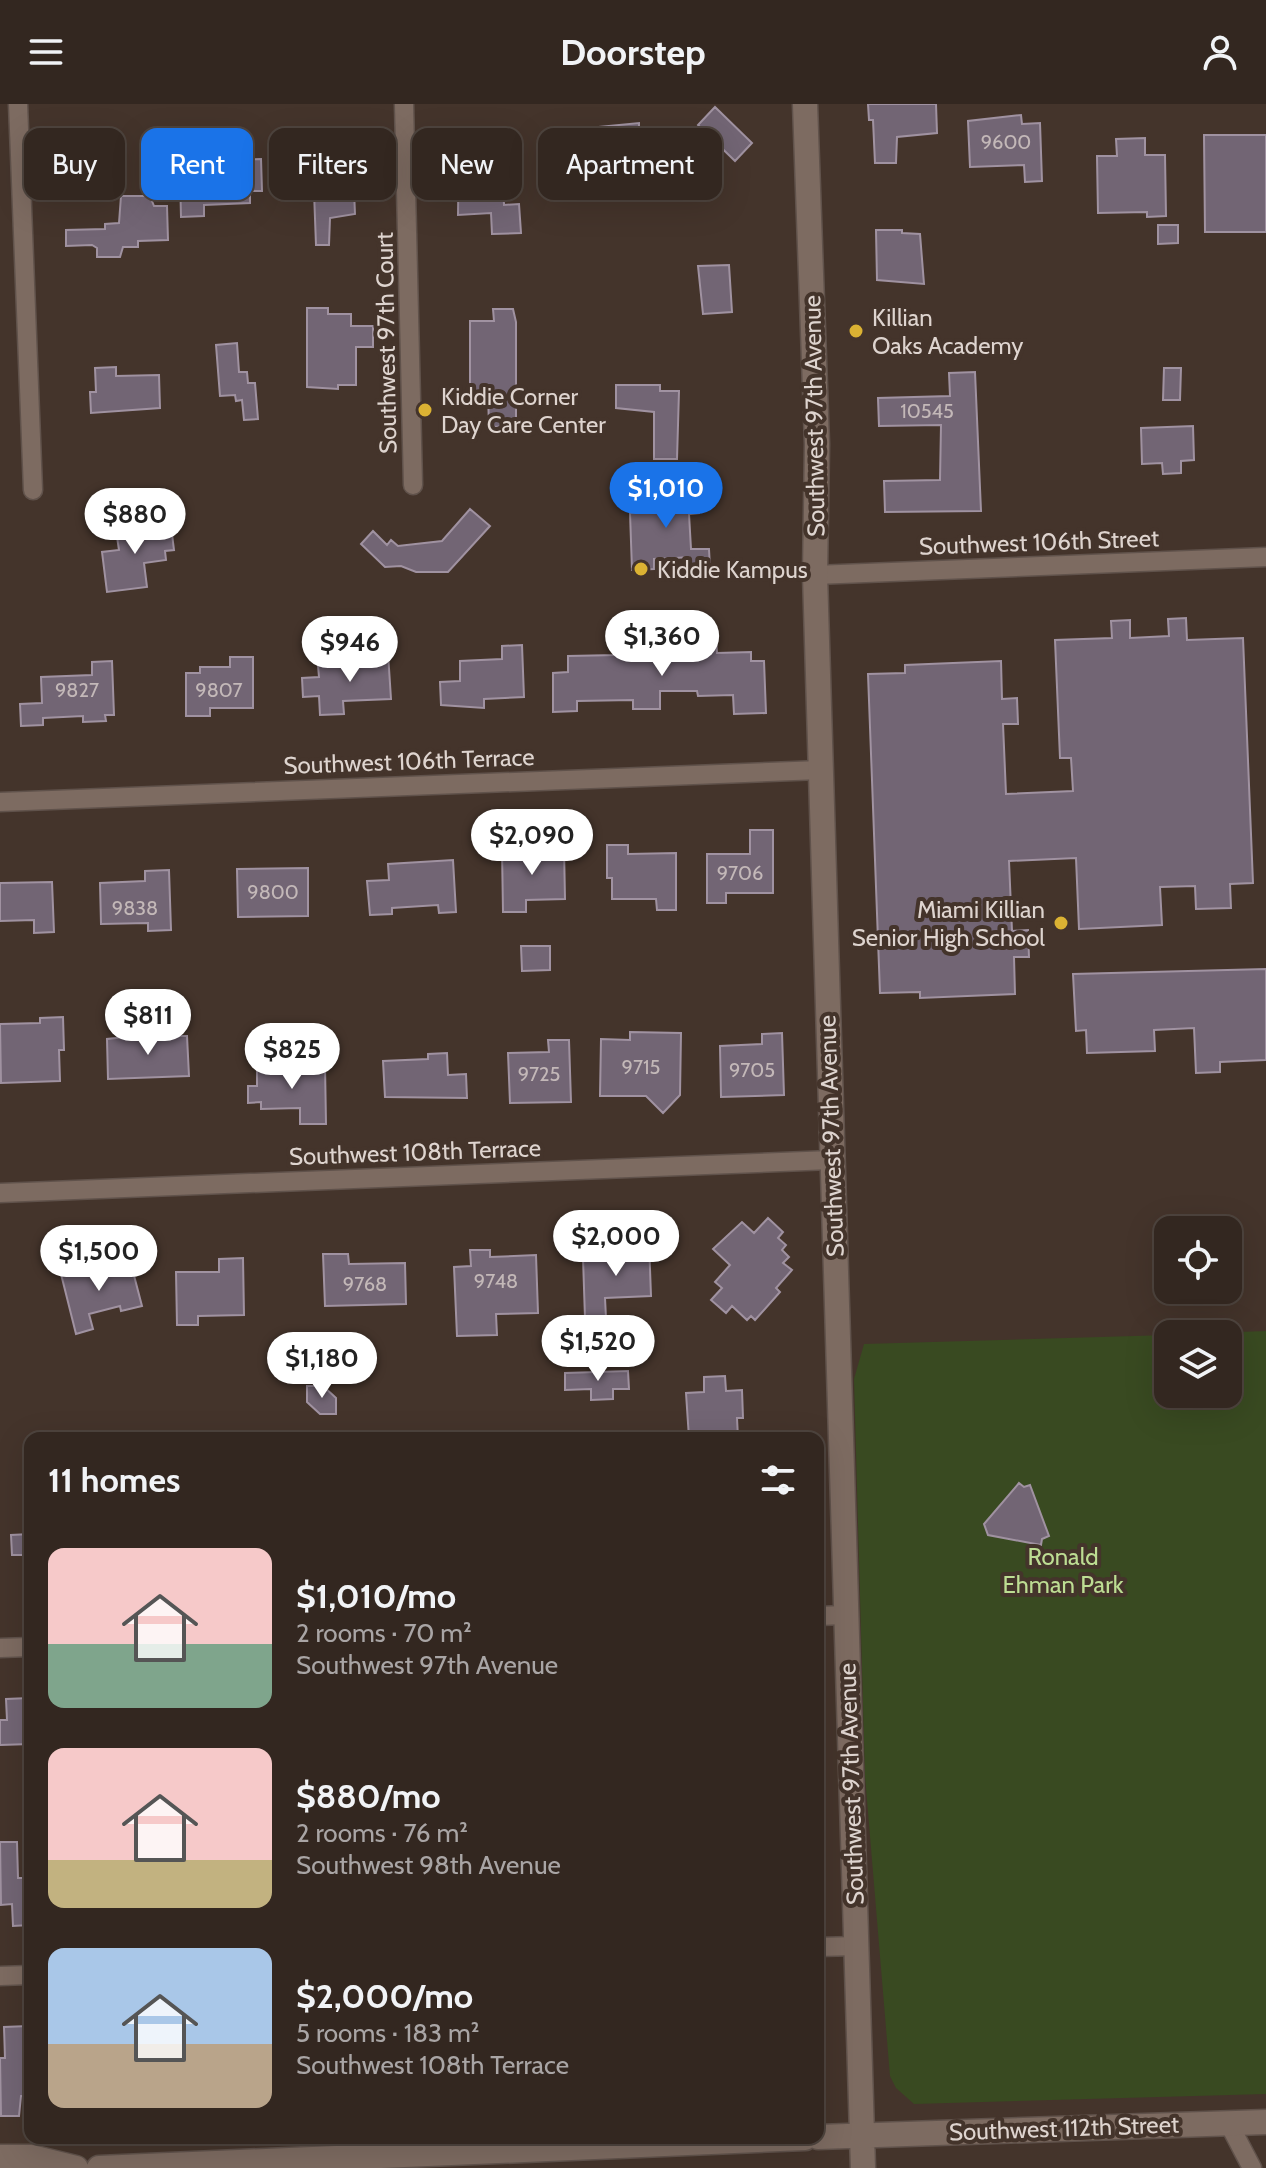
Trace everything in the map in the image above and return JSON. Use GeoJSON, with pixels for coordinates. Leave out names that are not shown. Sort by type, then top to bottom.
{"type":"FeatureCollection","features":[{"type":"Feature","properties":{"kind":"street"},"geometry":{"type":"LineString","coordinates":[[18,104],[33,490]]}},
{"type":"Feature","properties":{"kind":"street","name":"Southwest 97th Court"},"geometry":{"type":"LineString","coordinates":[[404,104],[413,485]]}},
{"type":"Feature","properties":{"kind":"street","name":"Southwest 97th Avenue"},"geometry":{"type":"LineString","coordinates":[[805,104],[817,444],[815,575],[820,770],[863,2168]]}},
{"type":"Feature","properties":{"kind":"street","name":"Southwest 106th Street"},"geometry":{"type":"LineString","coordinates":[[815,575],[1266,557]]}},
{"type":"Feature","properties":{"kind":"street","name":"Southwest 106th Terrace"},"geometry":{"type":"LineString","coordinates":[[0,802],[820,770]]}},
{"type":"Feature","properties":{"kind":"street","name":"Southwest 108th Terrace"},"geometry":{"type":"LineString","coordinates":[[0,1193],[831,1160]]}},
{"type":"Feature","properties":{"kind":"street"},"geometry":{"type":"LineString","coordinates":[[824,1616],[845,1615]]}},
{"type":"Feature","properties":{"kind":"street"},"geometry":{"type":"LineString","coordinates":[[0,1648],[24,1647]]}},
{"type":"Feature","properties":{"kind":"street"},"geometry":{"type":"LineString","coordinates":[[824,1947],[856,1946]]}},
{"type":"Feature","properties":{"kind":"street"},"geometry":{"type":"LineString","coordinates":[[0,1976],[24,1975]]}},
{"type":"Feature","properties":{"kind":"street"},"geometry":{"type":"LineString","coordinates":[[1228,2122],[1252,2168]]}},
{"type":"Feature","properties":{"kind":"street","name":"Southwest 112th Street"},"geometry":{"type":"LineString","coordinates":[[824,2137],[1266,2122]]}},
{"type":"Feature","properties":{"kind":"street"},"geometry":{"type":"LineString","coordinates":[[99,2168],[664,2144]]}},
{"type":"Feature","properties":{"kind":"street"},"geometry":{"type":"LineString","coordinates":[[0,2157],[31,2157],[76,2168]]}},
{"type":"Feature","properties":{"kind":"street"},"geometry":{"type":"LineString","coordinates":[[1262,2168],[1266,2158]]}},
{"type":"Feature","properties":{"kind":"green space","name":"Ronald Ehman Park"},"geometry":{"type":"Polygon","coordinates":[[[1266,1331],[1266,2094],[914,2104],[896,2088],[890,2076],[865,1776],[854,1379],[864,1344],[1154,1335],[1154,1408],[1242,1408],[1242,1332],[1266,1331]]]}},
{"type":"Feature","properties":{"kind":"building"},"geometry":{"type":"Polygon","coordinates":[[[868,104],[936,104],[937,133],[897,137],[896,163],[875,163],[873,120],[869,120],[868,104]]]}},
{"type":"Feature","properties":{"kind":"building"},"geometry":{"type":"Polygon","coordinates":[[[715,107],[752,143],[735,161],[722,148],[722,128],[701,128],[698,125],[715,107]]]}},
{"type":"Feature","properties":{"kind":"building"},"geometry":{"type":"Polygon","coordinates":[[[1021,115],[1022,124],[1040,123],[1042,181],[1025,182],[1024,165],[970,167],[968,121],[1021,115]]]}},
{"type":"Feature","properties":{"kind":"building"},"geometry":{"type":"Polygon","coordinates":[[[639,123],[639,128],[588,128],[639,123]]]}},
{"type":"Feature","properties":{"kind":"building"},"geometry":{"type":"Polygon","coordinates":[[[1204,135],[1266,135],[1266,232],[1205,232],[1204,135]]]}},
{"type":"Feature","properties":{"kind":"building"},"geometry":{"type":"Polygon","coordinates":[[[1145,138],[1145,155],[1165,155],[1166,216],[1147,217],[1147,212],[1098,213],[1097,156],[1117,156],[1116,139],[1145,138]]]}},
{"type":"Feature","properties":{"kind":"building"},"geometry":{"type":"Polygon","coordinates":[[[253,159],[261,159],[262,191],[253,191],[253,159]]]}},
{"type":"Feature","properties":{"kind":"building"},"geometry":{"type":"Polygon","coordinates":[[[125,196],[141,196],[141,200],[152,200],[154,206],[167,206],[168,240],[138,241],[138,247],[123,247],[120,257],[97,257],[97,248],[92,245],[66,246],[66,230],[105,229],[105,224],[119,223],[121,200],[125,200],[125,196]]]}},
{"type":"Feature","properties":{"kind":"building"},"geometry":{"type":"Polygon","coordinates":[[[181,200],[250,200],[250,203],[204,205],[204,216],[181,217],[181,200]]]}},
{"type":"Feature","properties":{"kind":"building"},"geometry":{"type":"Polygon","coordinates":[[[314,200],[354,200],[355,214],[330,218],[329,245],[316,245],[314,200]]]}},
{"type":"Feature","properties":{"kind":"building"},"geometry":{"type":"Polygon","coordinates":[[[458,200],[504,200],[504,205],[519,204],[521,233],[492,234],[491,213],[458,215],[458,200]]]}},
{"type":"Feature","properties":{"kind":"building"},"geometry":{"type":"Polygon","coordinates":[[[1158,225],[1178,225],[1178,243],[1158,244],[1158,225]]]}},
{"type":"Feature","properties":{"kind":"building"},"geometry":{"type":"Polygon","coordinates":[[[876,230],[920,234],[924,284],[877,280],[876,230]]]}},
{"type":"Feature","properties":{"kind":"building"},"geometry":{"type":"Polygon","coordinates":[[[729,265],[732,312],[703,314],[698,266],[729,265]]]}},
{"type":"Feature","properties":{"kind":"building"},"geometry":{"type":"Polygon","coordinates":[[[307,308],[328,308],[328,314],[351,314],[351,326],[373,326],[373,347],[356,347],[356,385],[338,385],[338,389],[307,387],[307,308]]]}},
{"type":"Feature","properties":{"kind":"building"},"geometry":{"type":"Polygon","coordinates":[[[493,309],[513,309],[516,322],[516,426],[489,427],[488,393],[471,393],[470,389],[470,321],[494,321],[493,309]]]}},
{"type":"Feature","properties":{"kind":"building"},"geometry":{"type":"Polygon","coordinates":[[[237,343],[239,372],[247,372],[248,383],[255,383],[258,419],[244,420],[242,400],[236,401],[235,395],[220,396],[216,345],[237,343]]]}},
{"type":"Feature","properties":{"kind":"building"},"geometry":{"type":"Polygon","coordinates":[[[116,367],[116,376],[159,375],[160,408],[91,413],[90,392],[96,392],[95,368],[116,367]]]}},
{"type":"Feature","properties":{"kind":"building"},"geometry":{"type":"Polygon","coordinates":[[[1164,368],[1181,368],[1180,400],[1163,400],[1164,368]]]}},
{"type":"Feature","properties":{"kind":"building"},"geometry":{"type":"Polygon","coordinates":[[[975,372],[981,511],[885,512],[884,481],[940,480],[941,425],[879,426],[878,398],[950,396],[949,373],[975,372]]]}},
{"type":"Feature","properties":{"kind":"building"},"geometry":{"type":"Polygon","coordinates":[[[616,385],[660,385],[660,391],[679,391],[677,459],[654,459],[654,412],[616,408],[616,385]]]}},
{"type":"Feature","properties":{"kind":"building"},"geometry":{"type":"Polygon","coordinates":[[[1193,426],[1194,460],[1181,461],[1181,473],[1163,474],[1162,463],[1142,464],[1141,428],[1193,426]]]}},
{"type":"Feature","properties":{"kind":"building"},"geometry":{"type":"Polygon","coordinates":[[[691,489],[691,494],[698,494],[699,513],[689,514],[691,549],[709,549],[710,568],[689,569],[689,557],[654,559],[654,569],[632,570],[630,513],[643,512],[643,493],[691,489]]]}},
{"type":"Feature","properties":{"kind":"building"},"geometry":{"type":"Polygon","coordinates":[[[470,509],[490,526],[448,572],[416,572],[401,566],[385,567],[361,544],[373,531],[387,545],[391,540],[398,546],[442,541],[470,509]]]}},
{"type":"Feature","properties":{"kind":"building"},"geometry":{"type":"Polygon","coordinates":[[[148,526],[148,529],[171,526],[174,550],[165,551],[166,560],[144,563],[147,587],[107,592],[102,552],[119,550],[116,530],[148,526]]]}},
{"type":"Feature","properties":{"kind":"building"},"geometry":{"type":"Polygon","coordinates":[[[1186,618],[1187,640],[1243,638],[1253,883],[1230,884],[1231,908],[1196,909],[1195,886],[1160,887],[1162,925],[1079,929],[1076,858],[1009,861],[1012,931],[1028,930],[1029,957],[1014,957],[1015,994],[920,998],[920,992],[880,993],[868,674],[905,673],[905,665],[1001,661],[1002,699],[1017,698],[1018,724],[1003,724],[1006,794],[1073,791],[1071,758],[1060,758],[1055,640],[1112,638],[1111,621],[1130,620],[1130,638],[1169,636],[1168,619],[1186,618]]]}},
{"type":"Feature","properties":{"kind":"building"},"geometry":{"type":"Polygon","coordinates":[[[716,638],[717,653],[751,652],[751,661],[764,661],[766,713],[734,714],[733,695],[698,696],[697,691],[660,691],[660,709],[633,709],[633,700],[577,701],[577,711],[553,712],[553,673],[568,672],[568,656],[617,655],[616,646],[639,646],[639,656],[696,655],[695,639],[716,638]]]}},
{"type":"Feature","properties":{"kind":"building"},"geometry":{"type":"Polygon","coordinates":[[[522,645],[524,697],[484,699],[484,708],[441,705],[440,682],[460,681],[460,661],[502,659],[502,646],[522,645]]]}},
{"type":"Feature","properties":{"kind":"building"},"geometry":{"type":"Polygon","coordinates":[[[388,653],[391,699],[343,701],[344,714],[320,715],[319,696],[303,697],[302,678],[319,677],[318,666],[367,663],[367,654],[388,653]]]}},
{"type":"Feature","properties":{"kind":"building"},"geometry":{"type":"Polygon","coordinates":[[[230,657],[253,657],[253,708],[210,708],[210,716],[186,716],[186,673],[200,673],[200,667],[230,667],[230,657]]]}},
{"type":"Feature","properties":{"kind":"building"},"geometry":{"type":"Polygon","coordinates":[[[112,661],[114,715],[105,715],[106,721],[83,722],[83,716],[43,718],[43,725],[21,726],[20,704],[42,703],[41,677],[92,675],[92,662],[112,661]]]}},
{"type":"Feature","properties":{"kind":"building"},"geometry":{"type":"Polygon","coordinates":[[[750,830],[773,830],[773,893],[726,893],[726,903],[707,903],[707,854],[750,854],[750,830]]]}},
{"type":"Feature","properties":{"kind":"building"},"geometry":{"type":"Polygon","coordinates":[[[607,845],[628,845],[628,854],[676,853],[676,910],[657,910],[656,899],[612,899],[612,878],[607,878],[607,845]]]}},
{"type":"Feature","properties":{"kind":"building"},"geometry":{"type":"Polygon","coordinates":[[[564,848],[565,899],[526,900],[526,912],[503,912],[502,850],[564,848]]]}},
{"type":"Feature","properties":{"kind":"building"},"geometry":{"type":"Polygon","coordinates":[[[453,860],[456,912],[439,913],[438,905],[392,908],[392,914],[370,915],[367,881],[389,880],[388,864],[453,860]]]}},
{"type":"Feature","properties":{"kind":"building"},"geometry":{"type":"Polygon","coordinates":[[[308,868],[308,916],[238,917],[237,869],[308,868]]]}},
{"type":"Feature","properties":{"kind":"building"},"geometry":{"type":"Polygon","coordinates":[[[169,870],[171,930],[148,931],[148,923],[101,924],[100,883],[145,881],[145,871],[169,870]]]}},
{"type":"Feature","properties":{"kind":"building"},"geometry":{"type":"Polygon","coordinates":[[[52,882],[54,932],[34,933],[34,920],[0,921],[0,883],[52,882]]]}},
{"type":"Feature","properties":{"kind":"building"},"geometry":{"type":"Polygon","coordinates":[[[521,946],[550,946],[550,970],[522,971],[521,946]]]}},
{"type":"Feature","properties":{"kind":"building"},"geometry":{"type":"Polygon","coordinates":[[[1266,969],[1266,1060],[1220,1062],[1220,1072],[1196,1073],[1194,1028],[1154,1030],[1155,1051],[1087,1053],[1086,1030],[1076,1031],[1073,974],[1266,969]]]}},
{"type":"Feature","properties":{"kind":"building"},"geometry":{"type":"Polygon","coordinates":[[[63,1017],[64,1050],[59,1050],[60,1081],[1,1083],[0,1024],[40,1023],[40,1018],[63,1017]]]}},
{"type":"Feature","properties":{"kind":"building"},"geometry":{"type":"Polygon","coordinates":[[[173,1032],[173,1036],[187,1036],[189,1076],[108,1079],[107,1039],[173,1032]]]}},
{"type":"Feature","properties":{"kind":"building"},"geometry":{"type":"Polygon","coordinates":[[[630,1032],[681,1033],[680,1095],[663,1113],[646,1096],[600,1096],[601,1039],[630,1040],[630,1032]]]}},
{"type":"Feature","properties":{"kind":"building"},"geometry":{"type":"Polygon","coordinates":[[[782,1033],[784,1095],[721,1097],[720,1046],[762,1044],[762,1034],[782,1033]]]}},
{"type":"Feature","properties":{"kind":"building"},"geometry":{"type":"Polygon","coordinates":[[[548,1040],[569,1040],[571,1102],[510,1103],[508,1053],[549,1052],[548,1040]]]}},
{"type":"Feature","properties":{"kind":"building"},"geometry":{"type":"Polygon","coordinates":[[[447,1053],[448,1075],[466,1074],[467,1098],[385,1097],[383,1061],[428,1059],[428,1054],[447,1053]]]}},
{"type":"Feature","properties":{"kind":"building"},"geometry":{"type":"Polygon","coordinates":[[[325,1065],[326,1124],[300,1124],[300,1108],[261,1109],[261,1102],[248,1103],[248,1086],[257,1086],[257,1067],[325,1065]]]}},
{"type":"Feature","properties":{"kind":"building"},"geometry":{"type":"Polygon","coordinates":[[[768,1218],[783,1232],[778,1238],[786,1245],[782,1250],[789,1257],[783,1263],[792,1270],[776,1288],[780,1292],[755,1320],[751,1316],[747,1320],[732,1306],[726,1313],[711,1300],[722,1288],[715,1282],[730,1265],[713,1249],[742,1222],[754,1233],[768,1218]]]}},
{"type":"Feature","properties":{"kind":"building"},"geometry":{"type":"Polygon","coordinates":[[[649,1242],[651,1296],[605,1298],[606,1318],[585,1318],[583,1258],[626,1256],[625,1243],[649,1242]]]}},
{"type":"Feature","properties":{"kind":"building"},"geometry":{"type":"Polygon","coordinates":[[[470,1250],[490,1250],[490,1257],[536,1255],[538,1313],[496,1314],[497,1335],[457,1336],[454,1267],[471,1266],[470,1250]]]}},
{"type":"Feature","properties":{"kind":"building"},"geometry":{"type":"Polygon","coordinates":[[[323,1254],[348,1254],[349,1264],[405,1263],[406,1304],[325,1306],[323,1254]]]}},
{"type":"Feature","properties":{"kind":"building"},"geometry":{"type":"Polygon","coordinates":[[[243,1258],[244,1315],[198,1316],[198,1325],[177,1325],[176,1272],[219,1272],[219,1259],[243,1258]]]}},
{"type":"Feature","properties":{"kind":"building"},"geometry":{"type":"Polygon","coordinates":[[[84,1264],[87,1275],[131,1264],[142,1306],[121,1311],[120,1306],[89,1314],[93,1329],[76,1334],[60,1270],[84,1264]]]}},
{"type":"Feature","properties":{"kind":"building"},"geometry":{"type":"Polygon","coordinates":[[[628,1371],[629,1389],[613,1389],[613,1399],[591,1400],[591,1389],[565,1390],[565,1373],[628,1371]]]}},
{"type":"Feature","properties":{"kind":"building"},"geometry":{"type":"Polygon","coordinates":[[[725,1376],[726,1391],[742,1390],[743,1418],[737,1418],[738,1432],[689,1432],[686,1393],[704,1392],[704,1377],[725,1376]]]}},
{"type":"Feature","properties":{"kind":"building"},"geometry":{"type":"Polygon","coordinates":[[[307,1386],[323,1386],[336,1398],[336,1414],[320,1414],[307,1402],[307,1386]]]}},
{"type":"Feature","properties":{"kind":"building"},"geometry":{"type":"Polygon","coordinates":[[[1019,1483],[1024,1487],[1030,1485],[1049,1536],[1042,1539],[1041,1545],[988,1535],[984,1524],[1019,1483]]]}},
{"type":"Feature","properties":{"kind":"building"},"geometry":{"type":"Polygon","coordinates":[[[24,1534],[24,1555],[12,1555],[11,1535],[24,1534]]]}},
{"type":"Feature","properties":{"kind":"building"},"geometry":{"type":"Polygon","coordinates":[[[24,1698],[24,1744],[0,1745],[0,1720],[7,1720],[6,1699],[24,1698]]]}},
{"type":"Feature","properties":{"kind":"building"},"geometry":{"type":"Polygon","coordinates":[[[0,1842],[17,1842],[18,1878],[24,1878],[24,1925],[13,1926],[12,1904],[1,1905],[0,1842]]]}},
{"type":"Feature","properties":{"kind":"building"},"geometry":{"type":"Polygon","coordinates":[[[24,2026],[24,2096],[21,2096],[19,2116],[1,2116],[0,2058],[5,2058],[4,2027],[24,2026]]]}},
{"type":"Feature","properties":{"kind":"place","name":"Killian Oaks Academy"},"geometry":{"type":"Point","coordinates":[856,331]}},
{"type":"Feature","properties":{"kind":"place","name":"Kiddie Corner Day Care Center"},"geometry":{"type":"Point","coordinates":[425,410]}},
{"type":"Feature","properties":{"kind":"place","name":"Kiddie Kampus"},"geometry":{"type":"Point","coordinates":[641,569]}},
{"type":"Feature","properties":{"kind":"place","name":"Miami Killian Senior High School"},"geometry":{"type":"Point","coordinates":[1061,923]}}]}
